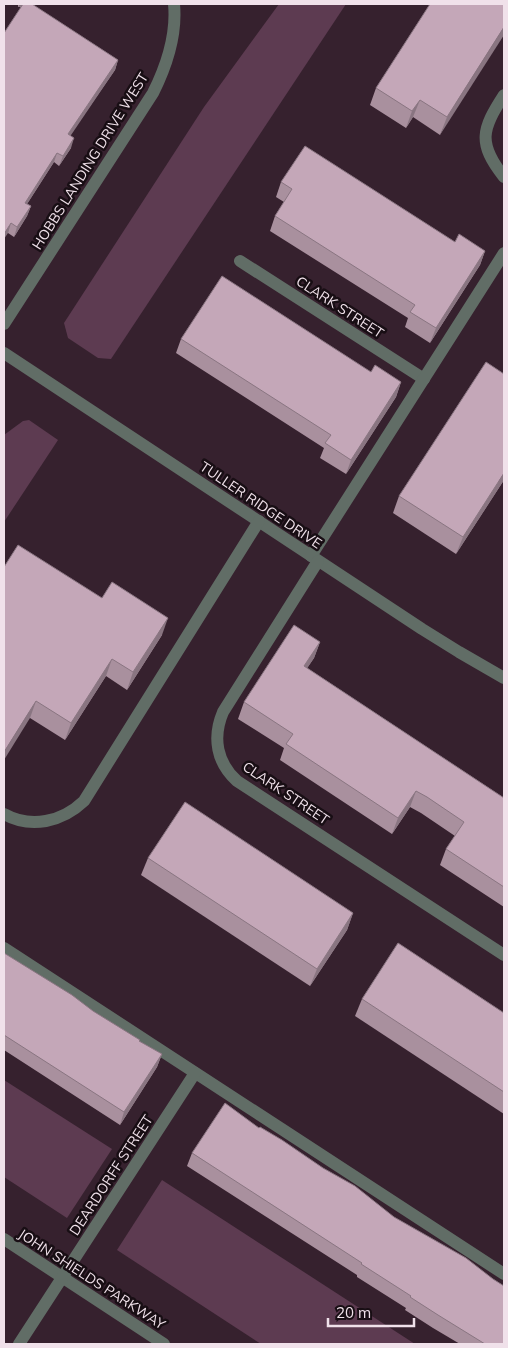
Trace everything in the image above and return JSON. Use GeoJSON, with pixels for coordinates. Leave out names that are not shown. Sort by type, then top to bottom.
{"type":"FeatureCollection","features":[{"type":"Feature","properties":{"kind":"street","name":"HOBBS LANDING DRIVE WEST"},"geometry":{"type":"LineString","coordinates":[[4,324],[153,93],[170,50],[174,28],[174,4]]}},
{"type":"Feature","properties":{"kind":"street"},"geometry":{"type":"LineString","coordinates":[[504,95],[489,121],[486,140],[490,156],[504,177]]}},
{"type":"Feature","properties":{"kind":"street","name":"CLARK STREET"},"geometry":{"type":"LineString","coordinates":[[504,253],[424,379],[223,712],[217,737],[218,754],[226,769],[237,781],[504,955]]}},
{"type":"Feature","properties":{"kind":"street","name":"CLARK STREET"},"geometry":{"type":"LineString","coordinates":[[240,261],[424,379]]}},
{"type":"Feature","properties":{"kind":"street","name":"TULLER RIDGE DRIVE"},"geometry":{"type":"LineString","coordinates":[[4,353],[459,652],[504,678]]}},
{"type":"Feature","properties":{"kind":"street"},"geometry":{"type":"LineString","coordinates":[[4,814],[28,822],[48,821],[68,814],[84,801],[259,521]]}},
{"type":"Feature","properties":{"kind":"street"},"geometry":{"type":"LineString","coordinates":[[4,948],[504,1274]]}},
{"type":"Feature","properties":{"kind":"street","name":"DEARDORFF STREET"},"geometry":{"type":"LineString","coordinates":[[19,1344],[195,1073]]}},
{"type":"Feature","properties":{"kind":"street","name":"JOHN SHIELDS PARKWAY"},"geometry":{"type":"LineString","coordinates":[[4,1240],[164,1344]]}},
{"type":"Feature","properties":{"kind":"shaded area"},"geometry":{"type":"Polygon","coordinates":[[[279,4],[346,4],[111,359],[98,358],[68,338],[64,323],[204,107],[279,4]]]}},
{"type":"Feature","properties":{"kind":"shaded area"},"geometry":{"type":"Polygon","coordinates":[[[29,420],[58,440],[4,522],[4,435],[23,421],[29,420]]]}},
{"type":"Feature","properties":{"kind":"shaded area"},"geometry":{"type":"Polygon","coordinates":[[[4,1080],[112,1149],[67,1218],[4,1177],[4,1080]]]}},
{"type":"Feature","properties":{"kind":"shaded area"},"geometry":{"type":"Polygon","coordinates":[[[162,1180],[415,1344],[261,1344],[117,1250],[162,1180]]]}},
{"type":"Feature","properties":{"kind":"building"},"geometry":{"type":"Polygon","coordinates":[[[23,4],[32,4],[118,60],[68,134],[74,138],[63,156],[57,153],[25,203],[31,206],[17,227],[11,223],[4,234],[4,33],[23,4]]]}},
{"type":"Feature","properties":{"kind":"building"},"geometry":{"type":"Polygon","coordinates":[[[430,4],[504,4],[504,27],[447,117],[420,100],[412,111],[376,88],[430,4]]]}},
{"type":"Feature","properties":{"kind":"building"},"geometry":{"type":"Polygon","coordinates":[[[305,146],[455,242],[459,234],[485,251],[436,328],[410,312],[415,305],[275,216],[292,189],[281,182],[305,146]]]}},
{"type":"Feature","properties":{"kind":"building"},"geometry":{"type":"Polygon","coordinates":[[[222,276],[371,372],[375,365],[401,382],[351,460],[325,443],[331,435],[181,339],[222,276]]]}},
{"type":"Feature","properties":{"kind":"building"},"geometry":{"type":"Polygon","coordinates":[[[486,362],[504,374],[504,473],[463,537],[399,496],[486,362]]]}},
{"type":"Feature","properties":{"kind":"building"},"geometry":{"type":"Polygon","coordinates":[[[18,545],[102,598],[112,582],[168,618],[133,672],[112,659],[71,723],[36,701],[4,752],[4,567],[18,545]]]}},
{"type":"Feature","properties":{"kind":"building"},"geometry":{"type":"Polygon","coordinates":[[[294,625],[320,642],[304,666],[504,798],[504,887],[446,849],[464,822],[416,791],[398,818],[286,744],[293,734],[244,702],[294,625]]]}},
{"type":"Feature","properties":{"kind":"building"},"geometry":{"type":"Polygon","coordinates":[[[185,802],[353,913],[317,969],[148,858],[185,802]]]}},
{"type":"Feature","properties":{"kind":"building"},"geometry":{"type":"Polygon","coordinates":[[[398,943],[504,1013],[504,1092],[362,999],[398,943]]]}},
{"type":"Feature","properties":{"kind":"building"},"geometry":{"type":"Polygon","coordinates":[[[4,953],[162,1054],[124,1112],[4,1035],[4,953]]]}},
{"type":"Feature","properties":{"kind":"building"},"geometry":{"type":"Polygon","coordinates":[[[225,1103],[259,1128],[282,1140],[323,1168],[355,1186],[394,1217],[466,1258],[504,1286],[504,1344],[485,1344],[410,1297],[362,1263],[192,1153],[225,1103]]]}}]}
